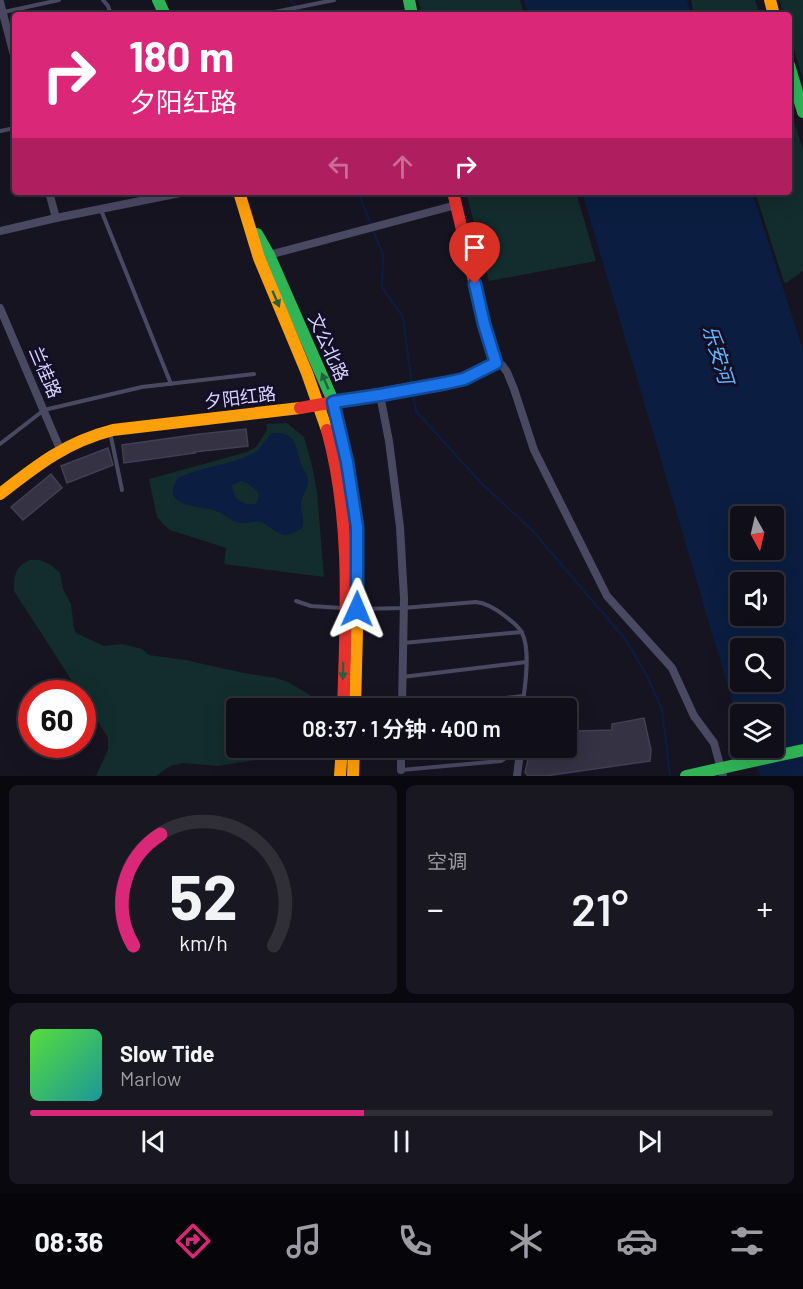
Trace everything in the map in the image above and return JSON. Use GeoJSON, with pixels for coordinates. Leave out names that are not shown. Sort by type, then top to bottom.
{"type":"FeatureCollection","features":[{"type":"Feature","properties":{"kind":"main road"},"geometry":{"type":"LineString","coordinates":[[792,75],[803,112]]}},
{"type":"Feature","properties":{"kind":"main road","name":"文公北路"},"geometry":{"type":"LineString","coordinates":[[240,195],[249,224],[262,242],[264,256],[319,403],[332,446],[342,503],[351,609],[355,698]]}},
{"type":"Feature","properties":{"kind":"main road"},"geometry":{"type":"LineString","coordinates":[[454,195],[484,324],[496,363]]}},
{"type":"Feature","properties":{"kind":"main road","name":"文公北路"},"geometry":{"type":"LineString","coordinates":[[264,256],[333,402],[347,462],[357,527],[343,698]]}},
{"type":"Feature","properties":{"kind":"main road","name":"夕阳红路"},"geometry":{"type":"LineString","coordinates":[[0,494],[60,449],[96,433],[291,409],[380,395],[464,379],[496,363]]}},
{"type":"Feature","properties":{"kind":"main road"},"geometry":{"type":"LineString","coordinates":[[686,776],[803,750]]}},
{"type":"Feature","properties":{"kind":"main road"},"geometry":{"type":"LineString","coordinates":[[340,776],[341,758]]}},
{"type":"Feature","properties":{"kind":"main road"},"geometry":{"type":"LineString","coordinates":[[353,776],[354,758]]}},
{"type":"Feature","properties":{"kind":"street"},"geometry":{"type":"LineString","coordinates":[[0,2],[12,48]]}},
{"type":"Feature","properties":{"kind":"street"},"geometry":{"type":"LineString","coordinates":[[51,195],[56,218]]}},
{"type":"Feature","properties":{"kind":"street"},"geometry":{"type":"LineString","coordinates":[[0,231],[170,195]]}},
{"type":"Feature","properties":{"kind":"street"},"geometry":{"type":"LineString","coordinates":[[264,256],[456,205]]}},
{"type":"Feature","properties":{"kind":"street","name":"兰桂路"},"geometry":{"type":"LineString","coordinates":[[0,308],[60,449]]}},
{"type":"Feature","properties":{"kind":"street"},"geometry":{"type":"LineString","coordinates":[[496,363],[502,365],[507,372],[534,450],[607,596],[672,668],[694,716],[714,743],[723,776]]}},
{"type":"Feature","properties":{"kind":"street"},"geometry":{"type":"LineString","coordinates":[[380,395],[389,441],[400,527],[403,608],[402,698]]}},
{"type":"Feature","properties":{"kind":"street"},"geometry":{"type":"LineString","coordinates":[[401,758],[401,770]]}},
{"type":"Feature","properties":{"kind":"street"},"geometry":{"type":"LineString","coordinates":[[517,776],[520,758]]}},
{"type":"Feature","properties":{"kind":"lane"},"geometry":{"type":"LineString","coordinates":[[3,12],[59,0]]}},
{"type":"Feature","properties":{"kind":"lane"},"geometry":{"type":"LineString","coordinates":[[274,12],[334,0]]}},
{"type":"Feature","properties":{"kind":"lane"},"geometry":{"type":"LineString","coordinates":[[101,209],[171,384]]}},
{"type":"Feature","properties":{"kind":"lane"},"geometry":{"type":"LineString","coordinates":[[0,444],[44,410],[142,387],[254,374]]}},
{"type":"Feature","properties":{"kind":"lane"},"geometry":{"type":"LineString","coordinates":[[109,430],[122,490]]}},
{"type":"Feature","properties":{"kind":"lane"},"geometry":{"type":"LineString","coordinates":[[296,601],[311,606],[351,609],[485,603],[510,620],[523,634],[526,648],[524,696],[506,698]]}},
{"type":"Feature","properties":{"kind":"lane"},"geometry":{"type":"LineString","coordinates":[[402,643],[522,632]]}},
{"type":"Feature","properties":{"kind":"lane"},"geometry":{"type":"LineString","coordinates":[[402,678],[526,662]]}},
{"type":"Feature","properties":{"kind":"lane"},"geometry":{"type":"LineString","coordinates":[[401,770],[501,761],[506,758]]}},
{"type":"Feature","properties":{"kind":"green space"},"geometry":{"type":"Polygon","coordinates":[[[418,0],[520,0],[523,12],[421,12],[418,0]]]}},
{"type":"Feature","properties":{"kind":"green space"},"geometry":{"type":"Polygon","coordinates":[[[691,0],[755,0],[759,12],[693,12],[691,0]]]}},
{"type":"Feature","properties":{"kind":"green space"},"geometry":{"type":"Polygon","coordinates":[[[779,0],[803,0],[803,80],[792,43],[792,12],[783,12],[779,0]]]}},
{"type":"Feature","properties":{"kind":"green space"},"geometry":{"type":"Polygon","coordinates":[[[792,115],[803,149],[803,271],[786,283],[756,195],[792,195],[792,115]]]}},
{"type":"Feature","properties":{"kind":"green space"},"geometry":{"type":"Polygon","coordinates":[[[467,195],[577,195],[596,261],[489,281],[467,195]]]}},
{"type":"Feature","properties":{"kind":"green space"},"geometry":{"type":"Polygon","coordinates":[[[287,423],[304,437],[312,465],[317,492],[324,577],[224,564],[226,548],[170,530],[157,517],[149,479],[247,452],[256,447],[267,430],[266,424],[287,423]]]}},
{"type":"Feature","properties":{"kind":"green space"},"geometry":{"type":"Polygon","coordinates":[[[40,560],[51,565],[60,573],[63,589],[71,604],[76,633],[104,646],[122,644],[142,649],[149,655],[276,678],[288,682],[311,698],[226,698],[226,758],[269,758],[218,766],[183,763],[170,766],[156,776],[96,776],[108,749],[108,738],[96,718],[96,680],[71,680],[14,591],[16,572],[25,562],[40,560]]]}},
{"type":"Feature","properties":{"kind":"water"},"geometry":{"type":"Polygon","coordinates":[[[524,0],[687,0],[690,12],[527,12],[524,0]]]}},
{"type":"Feature","properties":{"kind":"water","name":"乐安河"},"geometry":{"type":"Polygon","coordinates":[[[583,195],[753,195],[803,350],[803,776],[761,776],[752,758],[784,758],[784,704],[733,704],[583,195]]]}},
{"type":"Feature","properties":{"kind":"water"},"geometry":{"type":"Polygon","coordinates":[[[272,433],[286,435],[294,441],[301,464],[308,477],[308,485],[301,501],[302,528],[285,535],[260,522],[237,522],[216,511],[184,504],[173,495],[173,488],[178,478],[254,453],[272,433]],[[241,481],[232,485],[234,494],[243,503],[256,504],[259,497],[258,492],[241,481]]]}},
{"type":"Feature","properties":{"kind":"building"},"geometry":{"type":"Polygon","coordinates":[[[246,429],[248,446],[124,463],[122,445],[246,429]]]}},
{"type":"Feature","properties":{"kind":"building"},"geometry":{"type":"Polygon","coordinates":[[[108,448],[113,465],[67,483],[61,466],[108,448]]]}},
{"type":"Feature","properties":{"kind":"building"},"geometry":{"type":"Polygon","coordinates":[[[51,474],[62,488],[23,520],[11,507],[51,474]]]}},
{"type":"Feature","properties":{"kind":"building"},"geometry":{"type":"Polygon","coordinates":[[[644,718],[651,750],[650,761],[545,776],[528,776],[525,772],[528,758],[577,758],[577,726],[578,731],[612,730],[612,724],[644,718]]]}},
{"type":"Feature","properties":{"kind":"waterway"},"geometry":{"type":"LineString","coordinates":[[290,0],[302,12]]}},
{"type":"Feature","properties":{"kind":"waterway"},"geometry":{"type":"LineString","coordinates":[[359,195],[383,255],[382,287],[403,317],[412,385]]}},
{"type":"Feature","properties":{"kind":"waterway"},"geometry":{"type":"LineString","coordinates":[[413,394],[416,411],[482,484],[532,530],[626,640],[646,674],[662,709],[670,776]]}},
{"type":"Feature","properties":{"kind":"traffic: fast"},"geometry":{"type":"LineString","coordinates":[[158,0],[164,12]]}},
{"type":"Feature","properties":{"kind":"traffic: fast"},"geometry":{"type":"LineString","coordinates":[[409,0],[411,12]]}},
{"type":"Feature","properties":{"kind":"traffic: fast"},"geometry":{"type":"LineString","coordinates":[[792,75],[803,112]]}},
{"type":"Feature","properties":{"kind":"traffic: fast"},"geometry":{"type":"LineString","coordinates":[[257,234],[269,255],[333,401],[347,462],[357,527],[357,630]]}},
{"type":"Feature","properties":{"kind":"traffic: fast"},"geometry":{"type":"LineString","coordinates":[[686,776],[803,750]]}},
{"type":"Feature","properties":{"kind":"traffic: slow"},"geometry":{"type":"LineString","coordinates":[[770,0],[773,12]]}},
{"type":"Feature","properties":{"kind":"traffic: slow"},"geometry":{"type":"LineString","coordinates":[[240,195],[259,258],[307,373],[327,430]]}},
{"type":"Feature","properties":{"kind":"traffic: slow"},"geometry":{"type":"LineString","coordinates":[[0,494],[66,448],[113,430],[300,408]]}},
{"type":"Feature","properties":{"kind":"traffic: slow"},"geometry":{"type":"LineString","coordinates":[[355,698],[357,630]]}},
{"type":"Feature","properties":{"kind":"traffic: slow"},"geometry":{"type":"LineString","coordinates":[[340,776],[341,758]]}},
{"type":"Feature","properties":{"kind":"traffic: slow"},"geometry":{"type":"LineString","coordinates":[[353,776],[354,758]]}},
{"type":"Feature","properties":{"kind":"traffic: jam"},"geometry":{"type":"LineString","coordinates":[[300,408],[464,379],[496,363],[484,324],[454,195]]}},
{"type":"Feature","properties":{"kind":"traffic: jam"},"geometry":{"type":"LineString","coordinates":[[327,430],[335,464],[344,533],[346,603],[343,698]]}},
{"type":"Feature","properties":{"kind":"route"},"geometry":{"type":"LineString","coordinates":[[357,609],[357,527],[347,462],[333,402],[464,379],[496,363],[475,284]]}}]}
